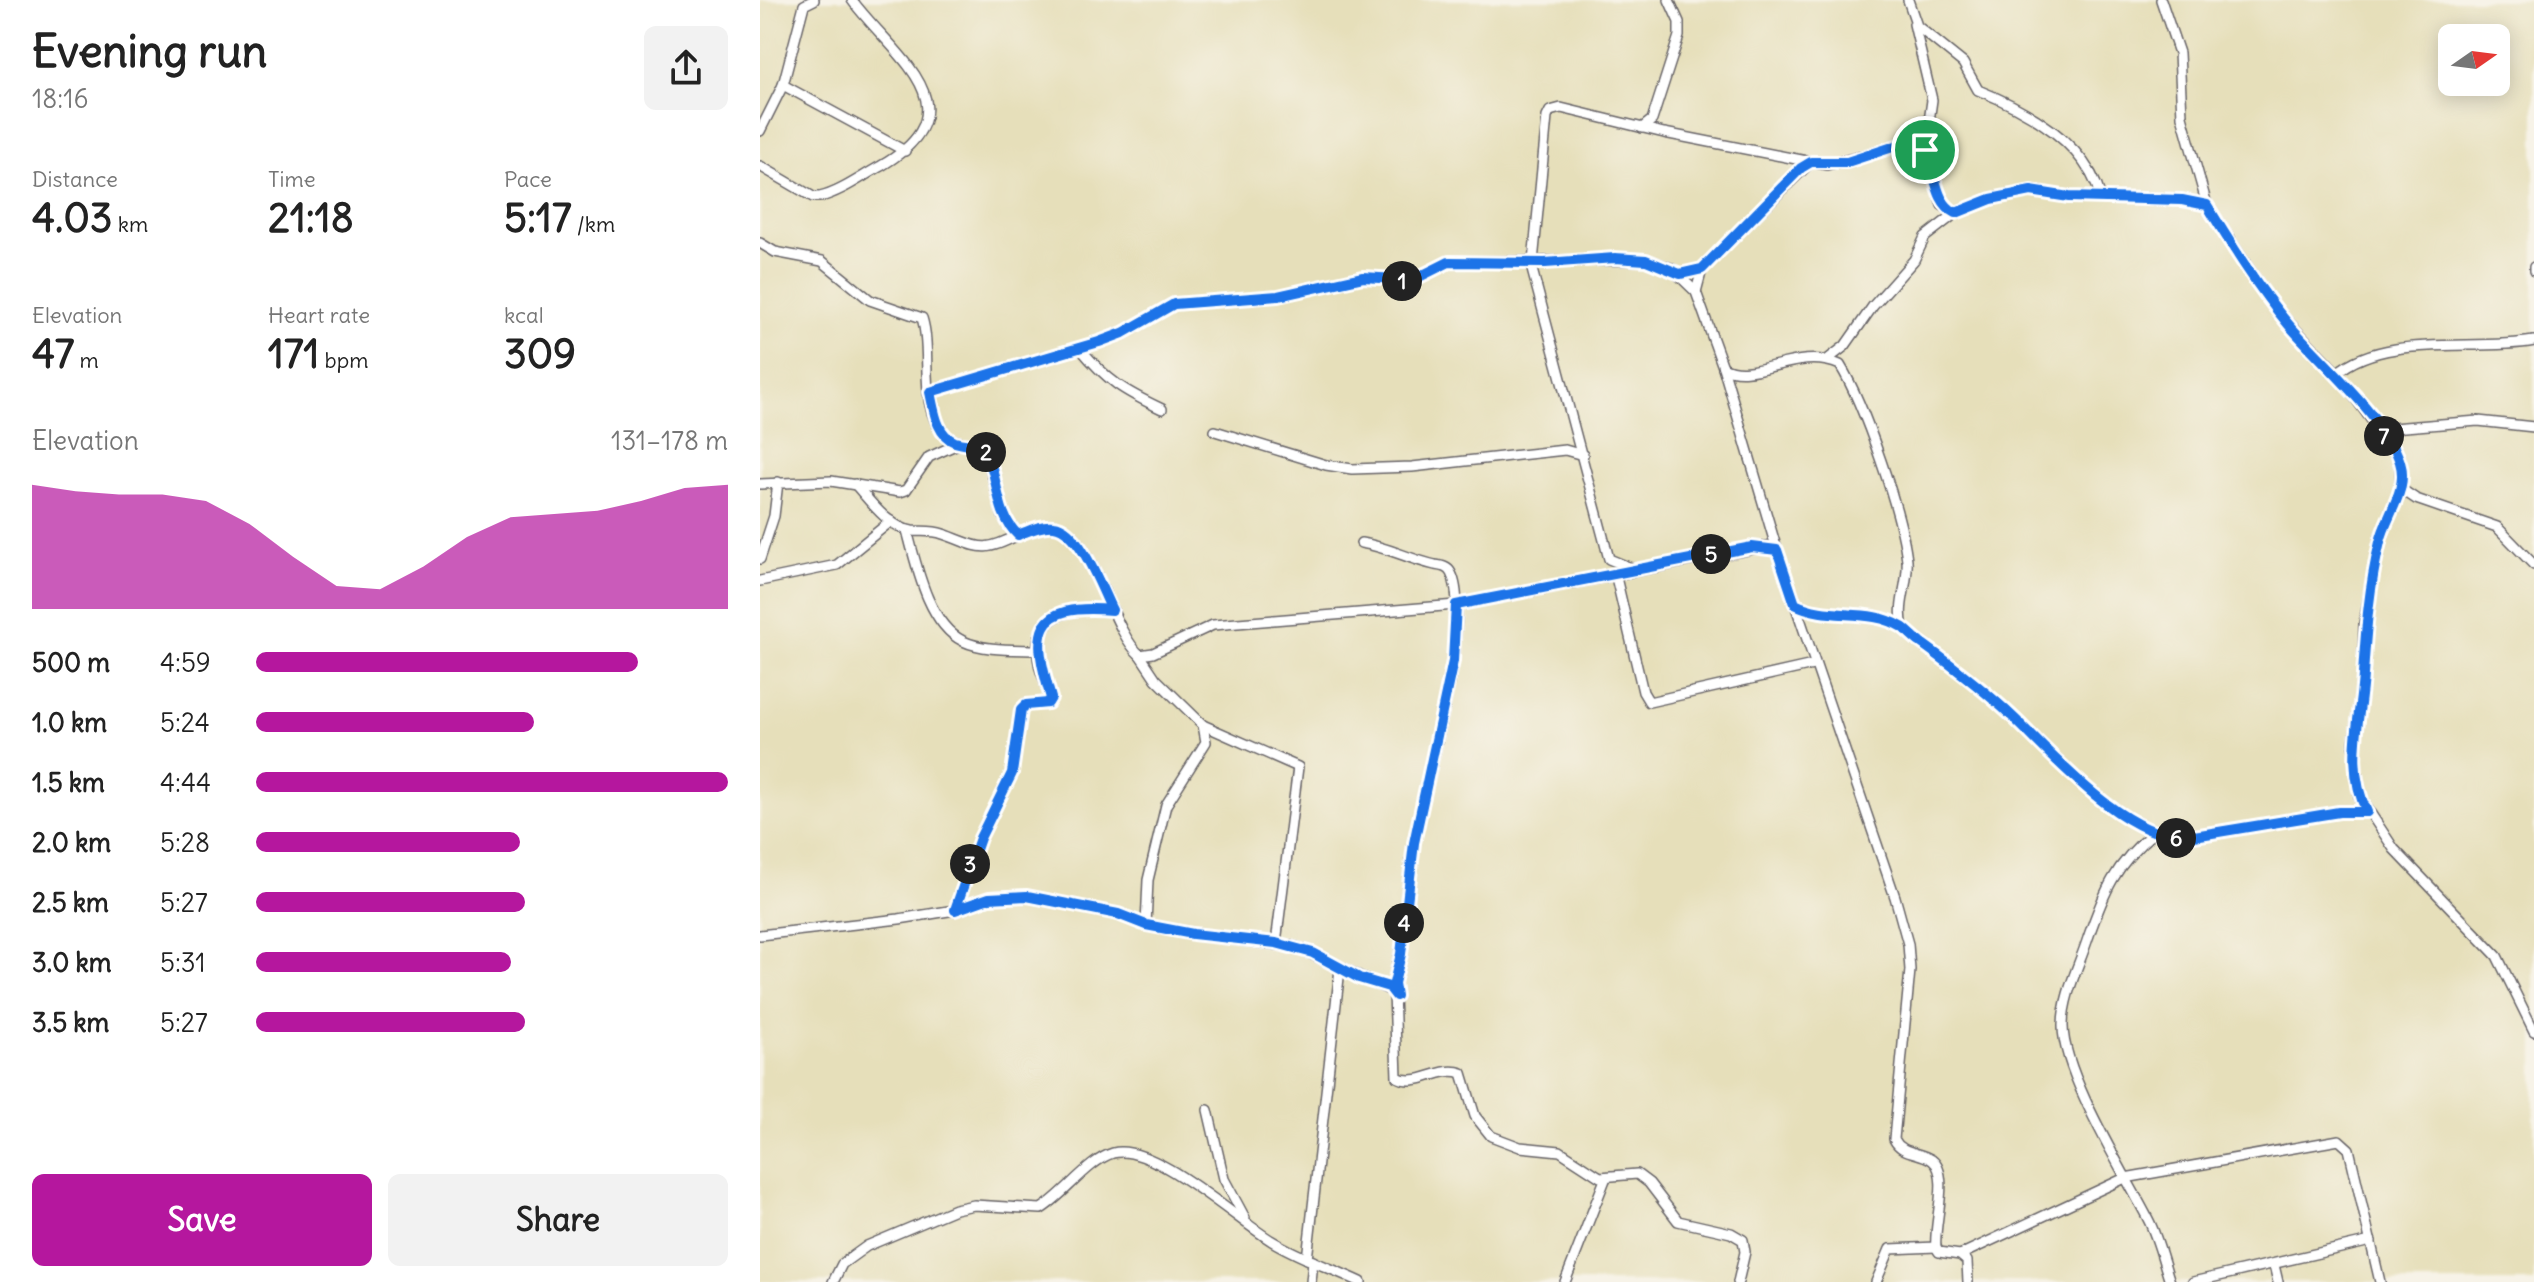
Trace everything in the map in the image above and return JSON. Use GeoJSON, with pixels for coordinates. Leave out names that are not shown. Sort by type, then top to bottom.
{"type":"FeatureCollection","features":[{"type":"Feature","properties":{"kind":"street"},"geometry":{"type":"LineString","coordinates":[[760,131],[783,85],[804,5],[814,0]]}},
{"type":"Feature","properties":{"kind":"street"},"geometry":{"type":"LineString","coordinates":[[760,166],[813,197],[820,197],[905,151],[922,127],[926,110],[923,93],[911,65],[852,0]]}},
{"type":"Feature","properties":{"kind":"street"},"geometry":{"type":"LineString","coordinates":[[1642,128],[1652,120],[1679,36],[1679,22],[1669,0]]}},
{"type":"Feature","properties":{"kind":"street"},"geometry":{"type":"LineString","coordinates":[[1908,0],[1932,100],[1925,150],[1937,195],[1942,205],[1956,213]]}},
{"type":"Feature","properties":{"kind":"street"},"geometry":{"type":"LineString","coordinates":[[2161,0],[2179,53],[2182,116],[2207,205],[2274,307],[2337,373],[2400,459],[2401,489],[2380,538],[2364,623],[2363,675],[2354,744],[2357,784],[2367,812],[2394,849],[2497,956],[2534,1031]]}},
{"type":"Feature","properties":{"kind":"street"},"geometry":{"type":"LineString","coordinates":[[1914,21],[1963,63],[1978,90],[1999,97],[2071,145],[2089,167],[2101,198]]}},
{"type":"Feature","properties":{"kind":"street"},"geometry":{"type":"LineString","coordinates":[[783,85],[905,151]]}},
{"type":"Feature","properties":{"kind":"street"},"geometry":{"type":"LineString","coordinates":[[1813,665],[1649,702],[1643,692],[1531,262],[1550,111],[1571,109],[1642,128],[1811,162],[1847,162],[1908,142],[1916,142],[1925,150]]}},
{"type":"Feature","properties":{"kind":"street"},"geometry":{"type":"LineString","coordinates":[[1696,292],[1702,269],[1811,162]]}},
{"type":"Feature","properties":{"kind":"street"},"geometry":{"type":"LineString","coordinates":[[1827,360],[1845,346],[1873,306],[1914,260],[1925,237],[1956,213],[2017,192],[2182,200],[2207,205]]}},
{"type":"Feature","properties":{"kind":"street"},"geometry":{"type":"LineString","coordinates":[[760,243],[775,252],[822,261],[870,300],[922,318],[930,392],[940,429],[953,441],[979,446],[986,451],[1003,516],[1018,535]]}},
{"type":"Feature","properties":{"kind":"street"},"geometry":{"type":"LineString","coordinates":[[930,392],[1080,348],[1123,333],[1174,304],[1195,300],[1278,296],[1363,277],[1413,280],[1449,262],[1646,260],[1680,274],[1696,292],[1723,367],[1813,665],[1890,882],[1908,944],[1908,996],[1894,1139],[1902,1149],[1930,1158],[1938,1166],[1941,1179],[1936,1247]]}},
{"type":"Feature","properties":{"kind":"street"},"geometry":{"type":"LineString","coordinates":[[1680,274],[1702,269]]}},
{"type":"Feature","properties":{"kind":"street"},"geometry":{"type":"LineString","coordinates":[[2337,373],[2357,361],[2383,352],[2443,345],[2486,347],[2534,341]]}},
{"type":"Feature","properties":{"kind":"street"},"geometry":{"type":"LineString","coordinates":[[1845,346],[1840,365],[1873,442],[1905,548],[1908,578],[1899,608],[1903,627]]}},
{"type":"Feature","properties":{"kind":"street"},"geometry":{"type":"LineString","coordinates":[[1080,348],[1102,375],[1120,389],[1162,409]]}},
{"type":"Feature","properties":{"kind":"street"},"geometry":{"type":"LineString","coordinates":[[1723,367],[1737,373],[1787,361],[1827,360],[1840,365]]}},
{"type":"Feature","properties":{"kind":"street"},"geometry":{"type":"LineString","coordinates":[[2380,429],[2478,421],[2534,427]]}},
{"type":"Feature","properties":{"kind":"street"},"geometry":{"type":"LineString","coordinates":[[1215,431],[1326,465],[1352,469],[1412,467],[1570,450],[1583,455]]}},
{"type":"Feature","properties":{"kind":"street"},"geometry":{"type":"LineString","coordinates":[[1570,450],[1578,439]]}},
{"type":"Feature","properties":{"kind":"street"},"geometry":{"type":"LineString","coordinates":[[760,484],[855,484],[906,490],[929,457],[960,443]]}},
{"type":"Feature","properties":{"kind":"street"},"geometry":{"type":"LineString","coordinates":[[760,559],[774,516],[778,482]]}},
{"type":"Feature","properties":{"kind":"street"},"geometry":{"type":"LineString","coordinates":[[855,484],[891,521],[907,530],[939,532],[978,549],[998,545],[1051,525],[1064,529],[1077,541],[1112,610],[1156,679],[1203,725],[1298,767],[1276,943]]}},
{"type":"Feature","properties":{"kind":"street"},"geometry":{"type":"LineString","coordinates":[[2401,489],[2416,499],[2497,527],[2534,565]]}},
{"type":"Feature","properties":{"kind":"street"},"geometry":{"type":"LineString","coordinates":[[760,581],[837,565],[891,521]]}},
{"type":"Feature","properties":{"kind":"street"},"geometry":{"type":"LineString","coordinates":[[907,530],[938,616],[956,636],[975,645],[1038,650]]}},
{"type":"Feature","properties":{"kind":"street"},"geometry":{"type":"LineString","coordinates":[[1361,543],[1385,546],[1401,557],[1449,570],[1456,605],[1453,661],[1414,843],[1401,954],[1394,983],[1397,1077],[1409,1081],[1451,1070],[1462,1073],[1475,1116],[1491,1136],[1520,1147],[1560,1151],[1584,1170],[1606,1177],[1637,1174],[1649,1183],[1678,1221],[1739,1236],[1745,1245],[1738,1282]]}},
{"type":"Feature","properties":{"kind":"street"},"geometry":{"type":"LineString","coordinates":[[1140,655],[1153,653],[1213,625],[1456,605],[1752,547],[1777,550]]}},
{"type":"Feature","properties":{"kind":"street"},"geometry":{"type":"LineString","coordinates":[[1609,559],[1634,569]]}},
{"type":"Feature","properties":{"kind":"street"},"geometry":{"type":"LineString","coordinates":[[1795,604],[1806,610],[1880,618],[1903,627],[1958,670],[2108,804],[2154,832],[2170,838],[2339,812],[2367,812]]}},
{"type":"Feature","properties":{"kind":"street"},"geometry":{"type":"LineString","coordinates":[[955,910],[980,838],[1012,773],[1021,710],[1026,705],[1048,703],[1051,698],[1040,667],[1038,650],[1044,626],[1050,619],[1077,609],[1112,610]]}},
{"type":"Feature","properties":{"kind":"street"},"geometry":{"type":"LineString","coordinates":[[1146,925],[1148,880],[1166,805],[1206,742],[1203,725]]}},
{"type":"Feature","properties":{"kind":"street"},"geometry":{"type":"LineString","coordinates":[[2154,832],[2115,870],[2100,902],[2064,1012],[2063,1029],[2072,1066],[2125,1178],[2150,1222],[2170,1282]]}},
{"type":"Feature","properties":{"kind":"street"},"geometry":{"type":"LineString","coordinates":[[760,935],[955,910],[989,898],[1027,896],[1118,914],[1146,925],[1193,934],[1276,943],[1313,953],[1340,969],[1389,987],[1396,996]]}},
{"type":"Feature","properties":{"kind":"street"},"geometry":{"type":"LineString","coordinates":[[1311,1282],[1310,1260],[1340,969]]}},
{"type":"Feature","properties":{"kind":"street"},"geometry":{"type":"LineString","coordinates":[[1208,1110],[1224,1179],[1249,1224]]}},
{"type":"Feature","properties":{"kind":"street"},"geometry":{"type":"LineString","coordinates":[[1876,1282],[1890,1249],[1936,1247],[1945,1254],[1960,1255],[2125,1178],[2339,1140],[2349,1149],[2380,1282]]}},
{"type":"Feature","properties":{"kind":"street"},"geometry":{"type":"LineString","coordinates":[[833,1282],[842,1264],[867,1246],[955,1209],[974,1205],[1041,1209],[1114,1153],[1144,1158],[1268,1239],[1361,1282]]}},
{"type":"Feature","properties":{"kind":"street"},"geometry":{"type":"LineString","coordinates":[[1565,1282],[1606,1177]]}},
{"type":"Feature","properties":{"kind":"street"},"geometry":{"type":"LineString","coordinates":[[2193,1282],[2371,1241]]}},
{"type":"Feature","properties":{"kind":"street"},"geometry":{"type":"LineString","coordinates":[[1960,1255],[1967,1261],[1968,1282]]}},
{"type":"Feature","properties":{"kind":"street"},"geometry":{"type":"LineString","coordinates":[[2274,1265],[2278,1282]]}},
{"type":"Feature","properties":{"kind":"route"},"geometry":{"type":"LineString","coordinates":[[1908,142],[1916,142],[1925,150],[1937,195],[1942,205],[1956,213],[1991,199],[2031,191],[2128,201],[2182,200],[2207,205],[2274,307],[2337,373],[2380,429],[2400,459],[2403,479],[2380,538],[2364,623],[2363,675],[2354,744],[2359,796],[2367,812],[2339,812],[2188,837],[2170,838],[2154,832],[2108,804],[2058,762],[2014,718],[1903,627],[1859,614],[1806,610],[1795,604],[1777,550],[1768,546],[1752,547],[1456,605],[1453,661],[1414,843],[1401,954],[1394,983],[1396,996],[1389,987],[1359,978],[1313,953],[1276,943],[1193,934],[1146,925],[1118,914],[1027,896],[989,898],[955,910],[980,838],[1016,761],[1021,710],[1033,703],[1048,703],[1051,698],[1040,667],[1038,650],[1044,626],[1050,619],[1077,609],[1112,610],[1077,541],[1064,529],[1051,525],[1018,535],[1010,528],[1003,516],[986,451],[979,446],[953,441],[945,435],[935,417],[930,392],[968,379],[1017,369],[1099,342],[1123,333],[1174,304],[1195,300],[1278,296],[1363,277],[1413,280],[1435,267],[1470,259],[1545,263],[1615,258],[1646,260],[1680,274],[1691,274],[1702,269],[1801,168],[1811,162],[1827,165],[1847,162],[1908,142]]}}]}
